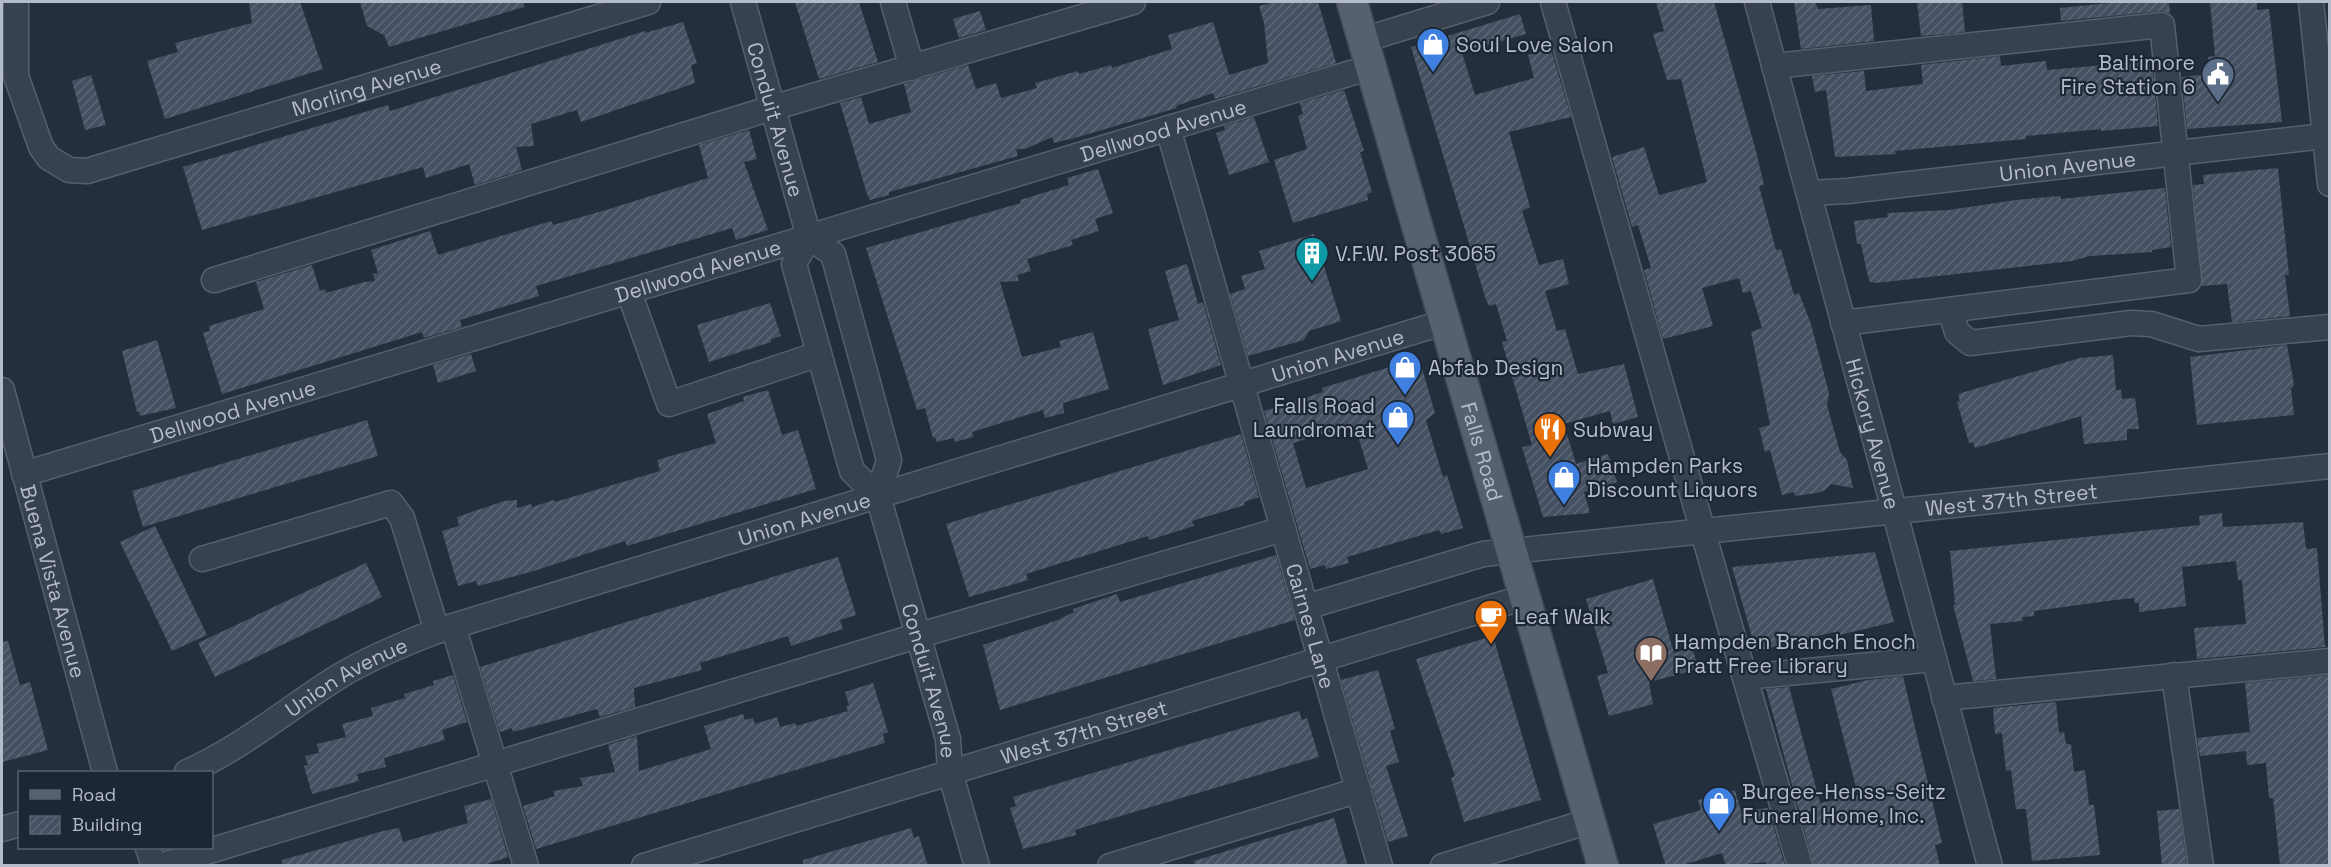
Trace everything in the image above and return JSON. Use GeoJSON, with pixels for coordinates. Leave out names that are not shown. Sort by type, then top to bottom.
{"type":"FeatureCollection","features":[{"type":"Feature","properties":{"kind":"main road","name":"Falls Road"},"geometry":{"type":"LineString","coordinates":[[1352,2],[1603,866]]}},
{"type":"Feature","properties":{"kind":"street","name":"Morling Avenue"},"geometry":{"type":"LineString","coordinates":[[16,2],[16,76],[41,147],[49,158],[69,170],[87,171],[648,2]]}},
{"type":"Feature","properties":{"kind":"street","name":"Conduit Avenue"},"geometry":{"type":"LineString","coordinates":[[743,2],[809,237],[794,264],[852,471],[878,496],[920,635],[948,740],[950,772],[977,866]]}},
{"type":"Feature","properties":{"kind":"street"},"geometry":{"type":"LineString","coordinates":[[893,2],[912,68]]}},
{"type":"Feature","properties":{"kind":"street"},"geometry":{"type":"LineString","coordinates":[[214,280],[772,108],[1133,2]]}},
{"type":"Feature","properties":{"kind":"street","name":"Dellwood Avenue"},"geometry":{"type":"LineString","coordinates":[[24,474],[1168,128],[1367,53],[1487,2]]}},
{"type":"Feature","properties":{"kind":"street"},"geometry":{"type":"LineString","coordinates":[[1553,2],[1744,677],[1800,866]]}},
{"type":"Feature","properties":{"kind":"street","name":"Hickory Avenue"},"geometry":{"type":"LineString","coordinates":[[1757,2],[1990,866]]}},
{"type":"Feature","properties":{"kind":"street"},"geometry":{"type":"LineString","coordinates":[[2310,2],[2330,184]]}},
{"type":"Feature","properties":{"kind":"street"},"geometry":{"type":"LineString","coordinates":[[1774,66],[2162,25],[2189,280],[1843,323]]}},
{"type":"Feature","properties":{"kind":"street","name":"Cairnes Lane"},"geometry":{"type":"LineString","coordinates":[[1168,128],[1380,866]]}},
{"type":"Feature","properties":{"kind":"street","name":"Union Avenue"},"geometry":{"type":"LineString","coordinates":[[1809,193],[1848,191],[2324,136]]}},
{"type":"Feature","properties":{"kind":"street"},"geometry":{"type":"LineString","coordinates":[[809,237],[833,254],[889,460],[878,496]]}},
{"type":"Feature","properties":{"kind":"street"},"geometry":{"type":"LineString","coordinates":[[628,292],[669,404],[819,354]]}},
{"type":"Feature","properties":{"kind":"street"},"geometry":{"type":"LineString","coordinates":[[1950,310],[1957,332],[1970,343],[2131,323],[2151,324],[2199,339],[2330,327]]}},
{"type":"Feature","properties":{"kind":"street","name":"Union Avenue"},"geometry":{"type":"LineString","coordinates":[[189,771],[236,748],[338,677],[380,654],[445,628],[1446,321]]}},
{"type":"Feature","properties":{"kind":"street","name":"Buena Vista Avenue"},"geometry":{"type":"LineString","coordinates":[[2,390],[105,771]]}},
{"type":"Feature","properties":{"kind":"street","name":"West 37th Street"},"geometry":{"type":"LineString","coordinates":[[1306,607],[1483,554],[2330,466]]}},
{"type":"Feature","properties":{"kind":"street"},"geometry":{"type":"LineString","coordinates":[[202,559],[392,503],[402,518],[497,765],[526,866]]}},
{"type":"Feature","properties":{"kind":"street"},"geometry":{"type":"LineString","coordinates":[[160,866],[920,635],[1283,529]]}},
{"type":"Feature","properties":{"kind":"street","name":"West 37th Street"},"geometry":{"type":"LineString","coordinates":[[644,866],[1526,597]]}},
{"type":"Feature","properties":{"kind":"street"},"geometry":{"type":"LineString","coordinates":[[1744,677],[1934,660]]}},
{"type":"Feature","properties":{"kind":"street"},"geometry":{"type":"LineString","coordinates":[[1944,698],[2330,661]]}},
{"type":"Feature","properties":{"kind":"street"},"geometry":{"type":"LineString","coordinates":[[2174,675],[2201,866]]}},
{"type":"Feature","properties":{"kind":"street"},"geometry":{"type":"LineString","coordinates":[[1110,866],[1359,790]]}},
{"type":"Feature","properties":{"kind":"street"},"geometry":{"type":"LineString","coordinates":[[1443,866],[1590,821]]}},
{"type":"Feature","properties":{"kind":"street"},"geometry":{"type":"LineString","coordinates":[[2,829],[18,825]]}},
{"type":"Feature","properties":{"kind":"street"},"geometry":{"type":"LineString","coordinates":[[148,849],[154,866]]}},
{"type":"Feature","properties":{"kind":"building"},"geometry":{"type":"Polygon","coordinates":[[[249,2],[300,2],[323,69],[165,119],[147,61],[178,52],[175,43],[252,23],[249,2]]]}},
{"type":"Feature","properties":{"kind":"building"},"geometry":{"type":"Polygon","coordinates":[[[360,2],[524,2],[524,7],[389,47],[384,35],[367,26],[360,2]]]}},
{"type":"Feature","properties":{"kind":"building"},"geometry":{"type":"Polygon","coordinates":[[[795,2],[859,2],[878,62],[819,79],[795,2]]]}},
{"type":"Feature","properties":{"kind":"building"},"geometry":{"type":"Polygon","coordinates":[[[1275,2],[1318,2],[1336,63],[1215,99],[1213,93],[1176,106],[1177,108],[1078,137],[1054,143],[1052,137],[1025,149],[1016,149],[1018,156],[889,192],[889,195],[870,200],[867,194],[840,103],[861,97],[869,124],[911,112],[904,84],[968,65],[976,89],[996,83],[1001,98],[1037,88],[1035,83],[1078,71],[1079,74],[1111,65],[1112,68],[1172,49],[1168,35],[1213,22],[1229,75],[1268,63],[1264,23],[1259,6],[1275,2]]]}},
{"type":"Feature","properties":{"kind":"building"},"geometry":{"type":"Polygon","coordinates":[[[1656,2],[1714,2],[1756,151],[1764,185],[1759,186],[1776,250],[1781,249],[1794,295],[1799,293],[1811,324],[1829,393],[1827,405],[1840,452],[1847,460],[1853,488],[1831,484],[1825,490],[1817,493],[1795,496],[1794,492],[1782,495],[1770,450],[1765,452],[1759,428],[1770,425],[1751,332],[1762,328],[1751,291],[1743,293],[1739,278],[1702,288],[1713,326],[1663,339],[1644,270],[1651,268],[1638,225],[1632,227],[1612,157],[1644,147],[1659,195],[1707,182],[1681,79],[1667,80],[1653,34],[1664,31],[1656,2]]]}},
{"type":"Feature","properties":{"kind":"building"},"geometry":{"type":"Polygon","coordinates":[[[1794,2],[1815,2],[1818,9],[1871,5],[1874,41],[1801,49],[1794,2]]]}},
{"type":"Feature","properties":{"kind":"building"},"geometry":{"type":"Polygon","coordinates":[[[1917,2],[1962,2],[1965,32],[1921,36],[1917,2]]]}},
{"type":"Feature","properties":{"kind":"building"},"geometry":{"type":"Polygon","coordinates":[[[2119,2],[2169,2],[2170,13],[2161,11],[2061,21],[2060,8],[2119,2]]]}},
{"type":"Feature","properties":{"kind":"building"},"geometry":{"type":"Polygon","coordinates":[[[2210,2],[2257,2],[2257,10],[2269,9],[2282,122],[2187,129],[2182,77],[2210,74],[2208,57],[2215,56],[2210,2]]]}},
{"type":"Feature","properties":{"kind":"building"},"geometry":{"type":"Polygon","coordinates":[[[980,11],[986,30],[959,38],[953,19],[980,11]]]}},
{"type":"Feature","properties":{"kind":"building"},"geometry":{"type":"Polygon","coordinates":[[[1520,14],[1526,34],[1462,53],[1475,95],[1534,78],[1528,55],[1551,49],[1571,117],[1509,132],[1530,207],[1522,211],[1539,265],[1563,259],[1569,284],[1545,291],[1557,331],[1565,329],[1578,374],[1624,364],[1638,417],[1613,424],[1610,411],[1564,424],[1576,464],[1608,454],[1617,482],[1584,492],[1590,513],[1543,517],[1522,447],[1532,445],[1502,342],[1507,341],[1496,304],[1489,306],[1485,297],[1411,47],[1520,14]]]}},
{"type":"Feature","properties":{"kind":"building"},"geometry":{"type":"Polygon","coordinates":[[[683,22],[697,63],[691,65],[695,83],[581,122],[577,110],[531,124],[534,146],[516,147],[522,170],[475,185],[469,164],[426,178],[423,167],[202,230],[183,167],[388,105],[390,111],[645,31],[645,33],[683,22]]]}},
{"type":"Feature","properties":{"kind":"building"},"geometry":{"type":"Polygon","coordinates":[[[2000,56],[2001,66],[2046,61],[2047,70],[2152,61],[2158,126],[2026,136],[2026,139],[1895,151],[1896,154],[1835,157],[1826,90],[1815,92],[1812,76],[1864,71],[1866,91],[1923,84],[1921,65],[2000,56]]]}},
{"type":"Feature","properties":{"kind":"building"},"geometry":{"type":"Polygon","coordinates":[[[91,75],[106,125],[85,130],[72,81],[91,75]]]}},
{"type":"Feature","properties":{"kind":"building"},"geometry":{"type":"Polygon","coordinates":[[[1344,90],[1364,151],[1360,152],[1372,192],[1367,194],[1368,200],[1293,223],[1274,160],[1307,149],[1298,116],[1303,114],[1300,103],[1344,90]]]}},
{"type":"Feature","properties":{"kind":"building"},"geometry":{"type":"Polygon","coordinates":[[[1254,117],[1269,162],[1229,175],[1216,133],[1225,130],[1224,126],[1254,117]]]}},
{"type":"Feature","properties":{"kind":"building"},"geometry":{"type":"Polygon","coordinates":[[[749,130],[757,159],[744,162],[768,230],[736,240],[732,228],[536,286],[539,296],[460,320],[462,327],[424,338],[422,332],[222,394],[203,333],[210,331],[209,326],[264,309],[256,282],[312,265],[320,291],[325,289],[326,293],[375,281],[373,274],[378,273],[371,250],[430,231],[438,255],[551,221],[553,225],[606,210],[708,178],[699,145],[749,130]]]}},
{"type":"Feature","properties":{"kind":"building"},"geometry":{"type":"Polygon","coordinates":[[[2278,168],[2289,275],[2285,275],[2290,316],[2232,322],[2227,284],[2202,286],[2193,185],[2204,184],[2203,175],[2278,168]]]}},
{"type":"Feature","properties":{"kind":"building"},"geometry":{"type":"Polygon","coordinates":[[[1098,169],[1113,213],[1095,219],[1099,231],[1071,240],[1073,245],[1027,259],[1031,271],[1017,275],[1019,281],[1000,282],[1022,357],[1061,347],[1059,341],[1093,332],[1109,389],[1063,403],[1064,413],[1045,418],[1043,410],[972,432],[973,437],[955,442],[954,438],[937,442],[935,437],[933,438],[925,408],[917,410],[866,248],[1021,203],[1020,200],[1069,185],[1067,178],[1098,169]]]}},
{"type":"Feature","properties":{"kind":"building"},"geometry":{"type":"Polygon","coordinates":[[[2165,188],[2171,247],[2152,250],[2152,252],[2090,256],[2072,261],[1876,283],[1870,282],[1861,244],[1857,244],[1854,221],[1888,217],[1887,213],[1949,210],[2016,200],[2060,196],[2061,199],[2165,188]]]}},
{"type":"Feature","properties":{"kind":"building"},"geometry":{"type":"Polygon","coordinates":[[[1314,234],[1341,321],[1309,331],[1304,340],[1248,356],[1230,294],[1245,289],[1241,276],[1265,269],[1259,251],[1314,234]]]}},
{"type":"Feature","properties":{"kind":"building"},"geometry":{"type":"Polygon","coordinates":[[[1187,264],[1198,304],[1203,302],[1221,365],[1163,385],[1148,329],[1179,320],[1165,271],[1187,264]]]}},
{"type":"Feature","properties":{"kind":"building"},"geometry":{"type":"Polygon","coordinates":[[[770,303],[781,336],[771,339],[771,342],[709,362],[697,325],[770,303]]]}},
{"type":"Feature","properties":{"kind":"building"},"geometry":{"type":"Polygon","coordinates":[[[157,340],[176,408],[140,416],[139,411],[137,412],[122,351],[157,340]]]}},
{"type":"Feature","properties":{"kind":"building"},"geometry":{"type":"Polygon","coordinates":[[[2287,345],[2294,385],[2291,389],[2294,415],[2197,425],[2190,357],[2287,345]]]}},
{"type":"Feature","properties":{"kind":"building"},"geometry":{"type":"Polygon","coordinates":[[[471,354],[476,371],[438,383],[433,365],[471,354]]]}},
{"type":"Feature","properties":{"kind":"building"},"geometry":{"type":"Polygon","coordinates":[[[2113,355],[2116,390],[2121,390],[2122,399],[2135,398],[2139,429],[2127,429],[2127,440],[2084,444],[2081,416],[1975,448],[1973,442],[1969,443],[1957,402],[1960,401],[1958,394],[2080,358],[2113,355]]]}},
{"type":"Feature","properties":{"kind":"building"},"geometry":{"type":"Polygon","coordinates":[[[1419,358],[1435,413],[1426,420],[1443,477],[1447,475],[1463,528],[1441,534],[1439,530],[1347,557],[1349,563],[1326,569],[1325,565],[1310,569],[1264,411],[1323,392],[1322,388],[1419,358]],[[1349,426],[1293,443],[1306,488],[1368,469],[1356,429],[1351,431],[1349,426]]]}},
{"type":"Feature","properties":{"kind":"building"},"geometry":{"type":"Polygon","coordinates":[[[768,390],[782,435],[798,430],[816,489],[627,546],[625,541],[534,571],[478,586],[476,581],[458,586],[442,531],[459,526],[457,517],[504,501],[517,500],[517,508],[531,504],[532,507],[554,500],[555,502],[660,471],[657,460],[716,443],[707,414],[744,401],[743,397],[768,390]]]}},
{"type":"Feature","properties":{"kind":"building"},"geometry":{"type":"Polygon","coordinates":[[[367,420],[378,456],[143,527],[132,491],[367,420]]]}},
{"type":"Feature","properties":{"kind":"building"},"geometry":{"type":"Polygon","coordinates":[[[1241,434],[1259,497],[1244,502],[1245,505],[1192,521],[1194,526],[1149,540],[1148,536],[1026,574],[1028,580],[969,597],[946,524],[1241,434]]]}},
{"type":"Feature","properties":{"kind":"building"},"geometry":{"type":"Polygon","coordinates":[[[2222,513],[2223,527],[2303,522],[2306,549],[2317,548],[2325,647],[2197,659],[2194,628],[2246,624],[2242,580],[2238,580],[2236,561],[2182,567],[2186,606],[2139,612],[2139,603],[2135,603],[2134,598],[2034,611],[2034,616],[2022,617],[2023,621],[1990,624],[1996,679],[1973,681],[1953,605],[1955,605],[1950,551],[2200,525],[2199,516],[2222,513]]]}},
{"type":"Feature","properties":{"kind":"building"},"geometry":{"type":"Polygon","coordinates":[[[155,526],[207,635],[172,651],[120,542],[155,526]]]}},
{"type":"Feature","properties":{"kind":"building"},"geometry":{"type":"Polygon","coordinates":[[[1875,552],[1894,622],[1835,636],[1834,632],[1756,651],[1732,567],[1875,552]]]}},
{"type":"Feature","properties":{"kind":"building"},"geometry":{"type":"Polygon","coordinates":[[[1276,555],[1295,620],[1000,710],[983,645],[1058,620],[1074,612],[1073,609],[1117,594],[1120,602],[1276,555]]]}},
{"type":"Feature","properties":{"kind":"building"},"geometry":{"type":"Polygon","coordinates":[[[838,557],[856,615],[840,620],[843,629],[791,646],[788,636],[700,663],[702,670],[634,688],[635,707],[600,717],[597,709],[513,732],[512,728],[500,732],[480,667],[838,557]]]}},
{"type":"Feature","properties":{"kind":"building"},"geometry":{"type":"Polygon","coordinates":[[[366,563],[382,597],[215,677],[198,643],[366,563]]]}},
{"type":"Feature","properties":{"kind":"building"},"geometry":{"type":"Polygon","coordinates":[[[1653,579],[1674,653],[1692,648],[1699,669],[1649,682],[1653,704],[1609,716],[1597,676],[1608,673],[1586,599],[1653,579]]]}},
{"type":"Feature","properties":{"kind":"building"},"geometry":{"type":"Polygon","coordinates":[[[1493,636],[1541,800],[1464,822],[1451,778],[1455,776],[1416,659],[1493,636]]]}},
{"type":"Feature","properties":{"kind":"building"},"geometry":{"type":"Polygon","coordinates":[[[8,641],[20,685],[30,682],[48,750],[2,762],[2,642],[8,641]]]}},
{"type":"Feature","properties":{"kind":"building"},"geometry":{"type":"Polygon","coordinates":[[[1378,670],[1395,729],[1390,731],[1399,762],[1386,766],[1408,836],[1388,842],[1341,680],[1378,670]]]}},
{"type":"Feature","properties":{"kind":"building"},"geometry":{"type":"Polygon","coordinates":[[[453,675],[467,722],[442,730],[445,740],[384,758],[386,767],[357,774],[359,781],[312,794],[304,766],[308,765],[305,756],[319,753],[317,744],[346,737],[342,724],[373,716],[371,708],[405,698],[404,694],[434,685],[433,681],[453,675]]]}},
{"type":"Feature","properties":{"kind":"building"},"geometry":{"type":"Polygon","coordinates":[[[2330,675],[2330,866],[2280,865],[2273,798],[2269,798],[2266,763],[2247,765],[2246,751],[2200,756],[2197,738],[2250,732],[2245,683],[2330,675]]]}},
{"type":"Feature","properties":{"kind":"building"},"geometry":{"type":"Polygon","coordinates":[[[1903,676],[1942,843],[1935,845],[1940,866],[1814,866],[1766,689],[1789,687],[1820,803],[1858,795],[1831,689],[1868,680],[1903,676]]]}},
{"type":"Feature","properties":{"kind":"building"},"geometry":{"type":"Polygon","coordinates":[[[873,683],[888,732],[883,734],[885,743],[536,849],[523,806],[555,796],[553,791],[583,786],[580,778],[615,772],[608,745],[637,736],[639,771],[711,749],[704,726],[743,714],[745,720],[753,718],[755,724],[777,717],[780,727],[795,723],[796,726],[848,711],[846,706],[849,705],[845,692],[873,683]]]}},
{"type":"Feature","properties":{"kind":"building"},"geometry":{"type":"Polygon","coordinates":[[[2056,702],[2059,733],[2064,732],[2066,744],[2071,744],[2074,772],[2085,770],[2089,805],[2094,805],[2100,855],[2032,861],[2026,809],[2016,809],[2011,770],[2006,771],[2002,733],[1995,734],[1993,708],[2056,702]]]}},
{"type":"Feature","properties":{"kind":"building"},"geometry":{"type":"Polygon","coordinates":[[[1299,711],[1302,720],[1307,718],[1319,757],[1075,830],[1076,835],[1023,849],[1010,808],[1016,806],[1013,797],[1299,711]]]}},
{"type":"Feature","properties":{"kind":"building","name":"Burgee-Henss-Seitz Funeral Home, Inc."},"geometry":{"type":"Polygon","coordinates":[[[1735,790],[1741,811],[1768,808],[1785,866],[1766,866],[1766,862],[1726,866],[1722,853],[1679,866],[1666,866],[1653,824],[1701,810],[1698,800],[1735,790]]]}},
{"type":"Feature","properties":{"kind":"building"},"geometry":{"type":"Polygon","coordinates":[[[491,799],[508,857],[481,866],[282,866],[282,860],[383,831],[399,828],[403,842],[468,823],[464,806],[491,799]]]}},
{"type":"Feature","properties":{"kind":"building"},"geometry":{"type":"Polygon","coordinates":[[[2179,809],[2187,866],[2162,866],[2157,811],[2179,809]]]}},
{"type":"Feature","properties":{"kind":"building"},"geometry":{"type":"Polygon","coordinates":[[[1334,818],[1348,866],[1195,866],[1194,861],[1334,818]]]}},
{"type":"Feature","properties":{"kind":"building"},"geometry":{"type":"Polygon","coordinates":[[[911,828],[914,838],[919,836],[928,866],[803,866],[803,860],[911,828]]]}},
{"type":"Feature","properties":{"kind":"place","name":"Soul Love Salon"},"geometry":{"type":"Point","coordinates":[1433,73]}},
{"type":"Feature","properties":{"kind":"place","name":"Baltimore Fire Station 6"},"geometry":{"type":"Point","coordinates":[2218,103]}},
{"type":"Feature","properties":{"kind":"place","name":"V.F.W. Post 3065"},"geometry":{"type":"Point","coordinates":[1312,282]}},
{"type":"Feature","properties":{"kind":"place","name":"Abfab Design"},"geometry":{"type":"Point","coordinates":[1405,396]}},
{"type":"Feature","properties":{"kind":"place","name":"Falls Road Laundromat"},"geometry":{"type":"Point","coordinates":[1398,446]}},
{"type":"Feature","properties":{"kind":"place","name":"Subway"},"geometry":{"type":"Point","coordinates":[1550,458]}},
{"type":"Feature","properties":{"kind":"place","name":"Hampden Parks Discount Liquors"},"geometry":{"type":"Point","coordinates":[1564,506]}},
{"type":"Feature","properties":{"kind":"place","name":"Leaf Walk"},"geometry":{"type":"Point","coordinates":[1491,645]}},
{"type":"Feature","properties":{"kind":"place","name":"Hampden Branch Enoch Pratt Free Library"},"geometry":{"type":"Point","coordinates":[1651,682]}},
{"type":"Feature","properties":{"kind":"place","name":"Burgee-Henss-Seitz Funeral Home, Inc."},"geometry":{"type":"Point","coordinates":[1719,832]}}]}
